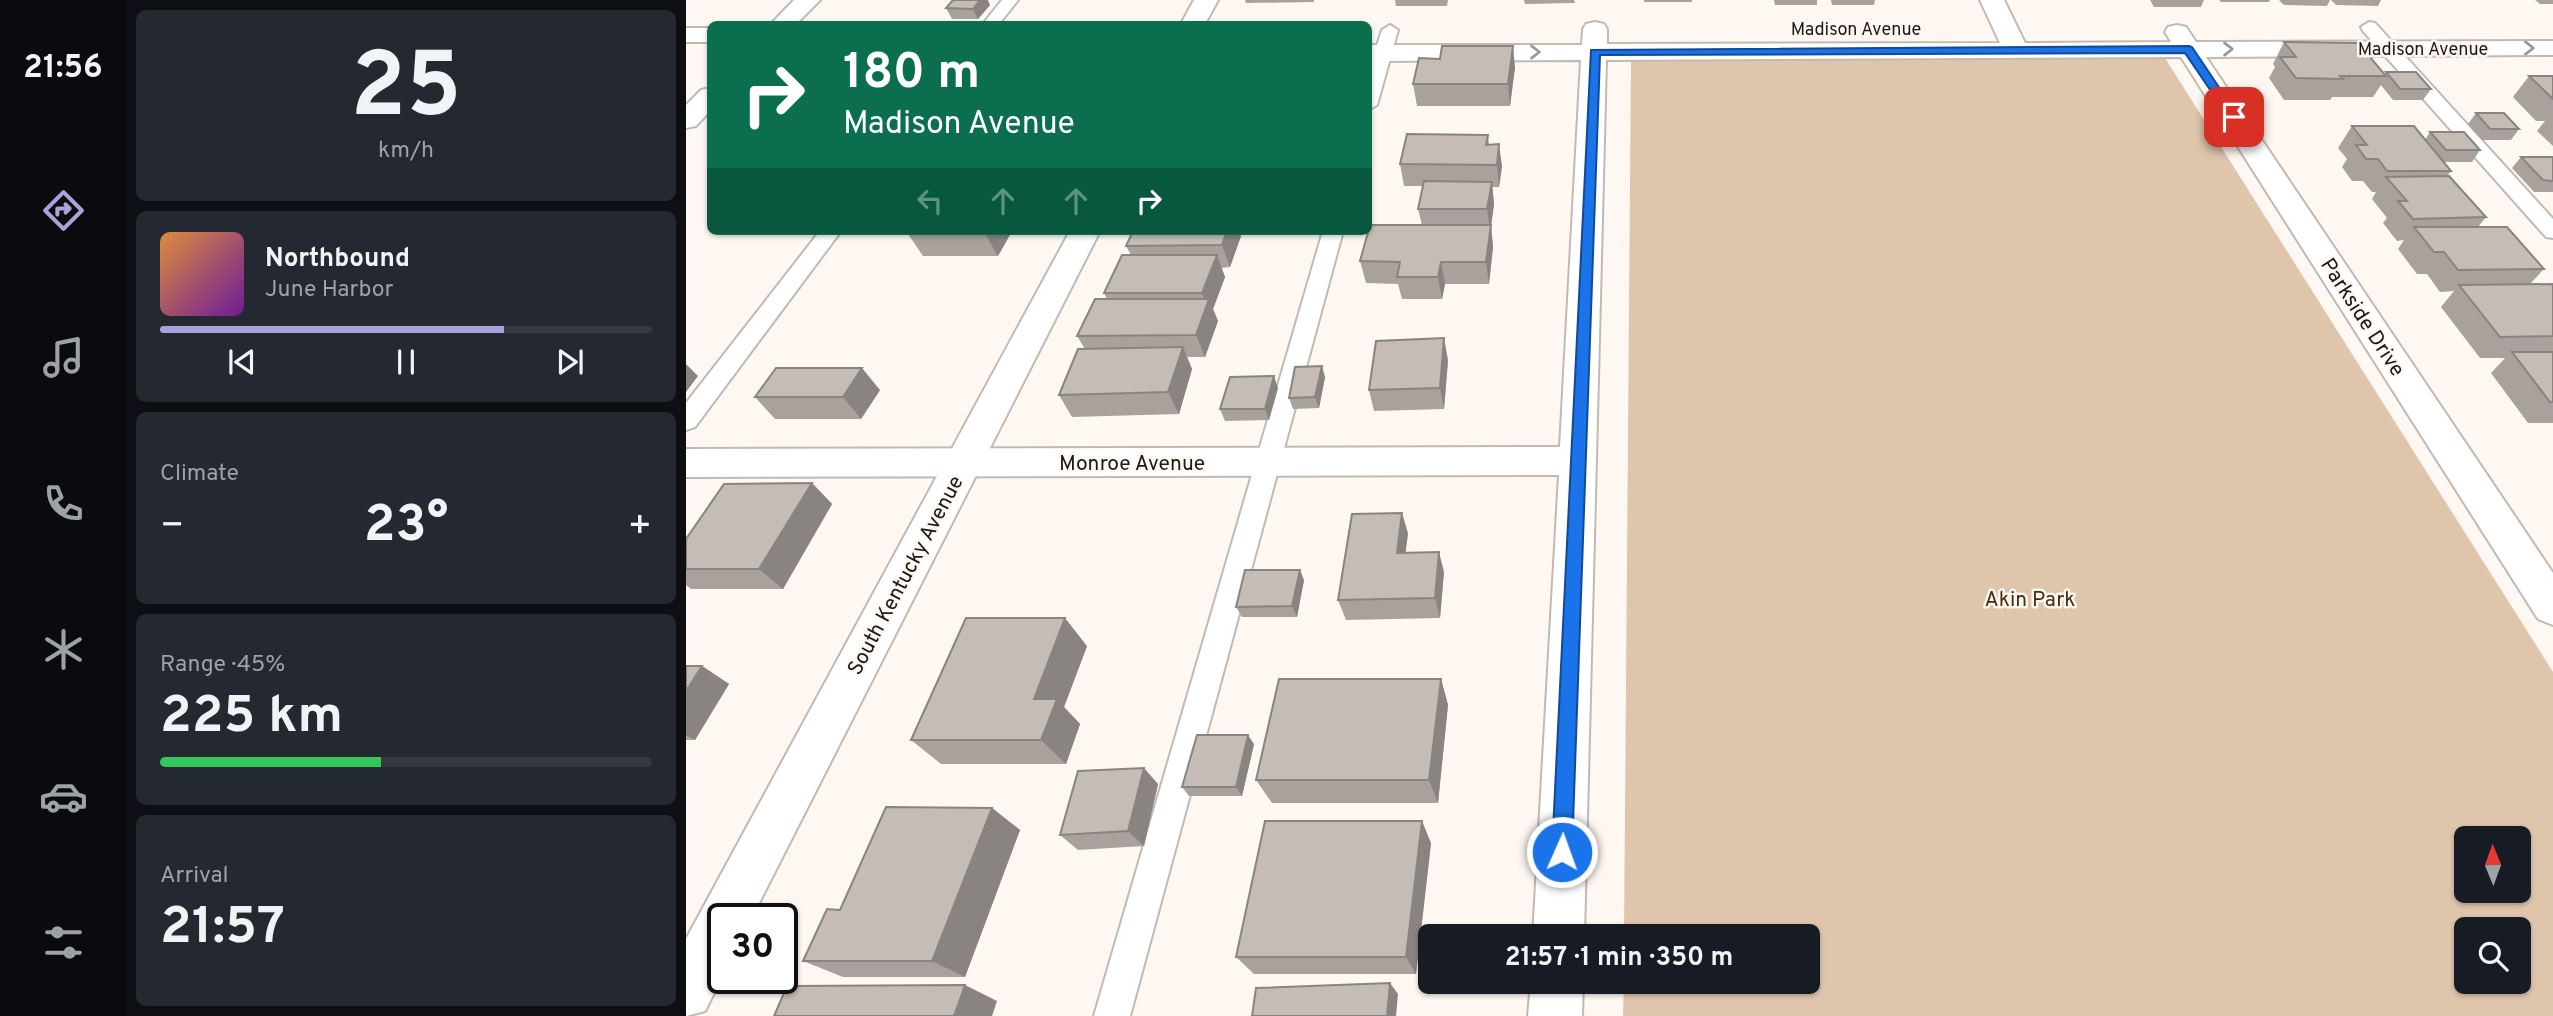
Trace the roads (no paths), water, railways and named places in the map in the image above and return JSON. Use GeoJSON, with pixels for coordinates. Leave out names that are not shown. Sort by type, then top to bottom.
{"type":"FeatureCollection","features":[{"type":"Feature","properties":{"kind":"street"},"geometry":{"type":"LineString","coordinates":[[786,21],[808,0]]}},
{"type":"Feature","properties":{"kind":"street"},"geometry":{"type":"LineString","coordinates":[[1195,21],[1206,0]]}},
{"type":"Feature","properties":{"kind":"street"},"geometry":{"type":"LineString","coordinates":[[1992,0],[2010,39]]}},
{"type":"Feature","properties":{"kind":"street","name":"Madison Avenue"},"geometry":{"type":"LineString","coordinates":[[1378,42],[2181,38],[2370,27],[2553,26]]}},
{"type":"Feature","properties":{"kind":"street"},"geometry":{"type":"LineString","coordinates":[[686,35],[707,35]]}},
{"type":"Feature","properties":{"kind":"street","name":"Madison Avenue"},"geometry":{"type":"LineString","coordinates":[[2181,38],[2388,49],[2553,48]]}},
{"type":"Feature","properties":{"kind":"street","name":"Parkside Drive"},"geometry":{"type":"LineString","coordinates":[[2181,38],[2553,607]]}},
{"type":"Feature","properties":{"kind":"street"},"geometry":{"type":"LineString","coordinates":[[1559,924],[1595,41]]}},
{"type":"Feature","properties":{"kind":"street"},"geometry":{"type":"LineString","coordinates":[[686,120],[707,99]]}},
{"type":"Feature","properties":{"kind":"street","name":"South Kentucky Avenue"},"geometry":{"type":"LineString","coordinates":[[733,903],[1083,235]]}},
{"type":"Feature","properties":{"kind":"street","name":"Monroe Avenue"},"geometry":{"type":"LineString","coordinates":[[686,463],[1578,461]]}},
{"type":"Feature","properties":{"kind":"street","name":"South Kentucky Avenue"},"geometry":{"type":"LineString","coordinates":[[686,992],[707,952]]}},
{"type":"Feature","properties":{"kind":"street"},"geometry":{"type":"LineString","coordinates":[[1555,1016],[1556,994]]}},
{"type":"Feature","properties":{"kind":"lane"},"geometry":{"type":"LineString","coordinates":[[993,21],[1010,0]]}},
{"type":"Feature","properties":{"kind":"lane"},"geometry":{"type":"LineString","coordinates":[[2370,27],[2553,232]]}},
{"type":"Feature","properties":{"kind":"lane"},"geometry":{"type":"LineString","coordinates":[[1372,80],[1378,42]]}},
{"type":"Feature","properties":{"kind":"lane"},"geometry":{"type":"LineString","coordinates":[[686,421],[828,235]]}},
{"type":"Feature","properties":{"kind":"lane"},"geometry":{"type":"LineString","coordinates":[[1112,1016],[1332,235]]}},
{"type":"Feature","properties":{"kind":"park label","name":"Akin Park"},"geometry":{"type":"Point","coordinates":[2030,599]}}]}
